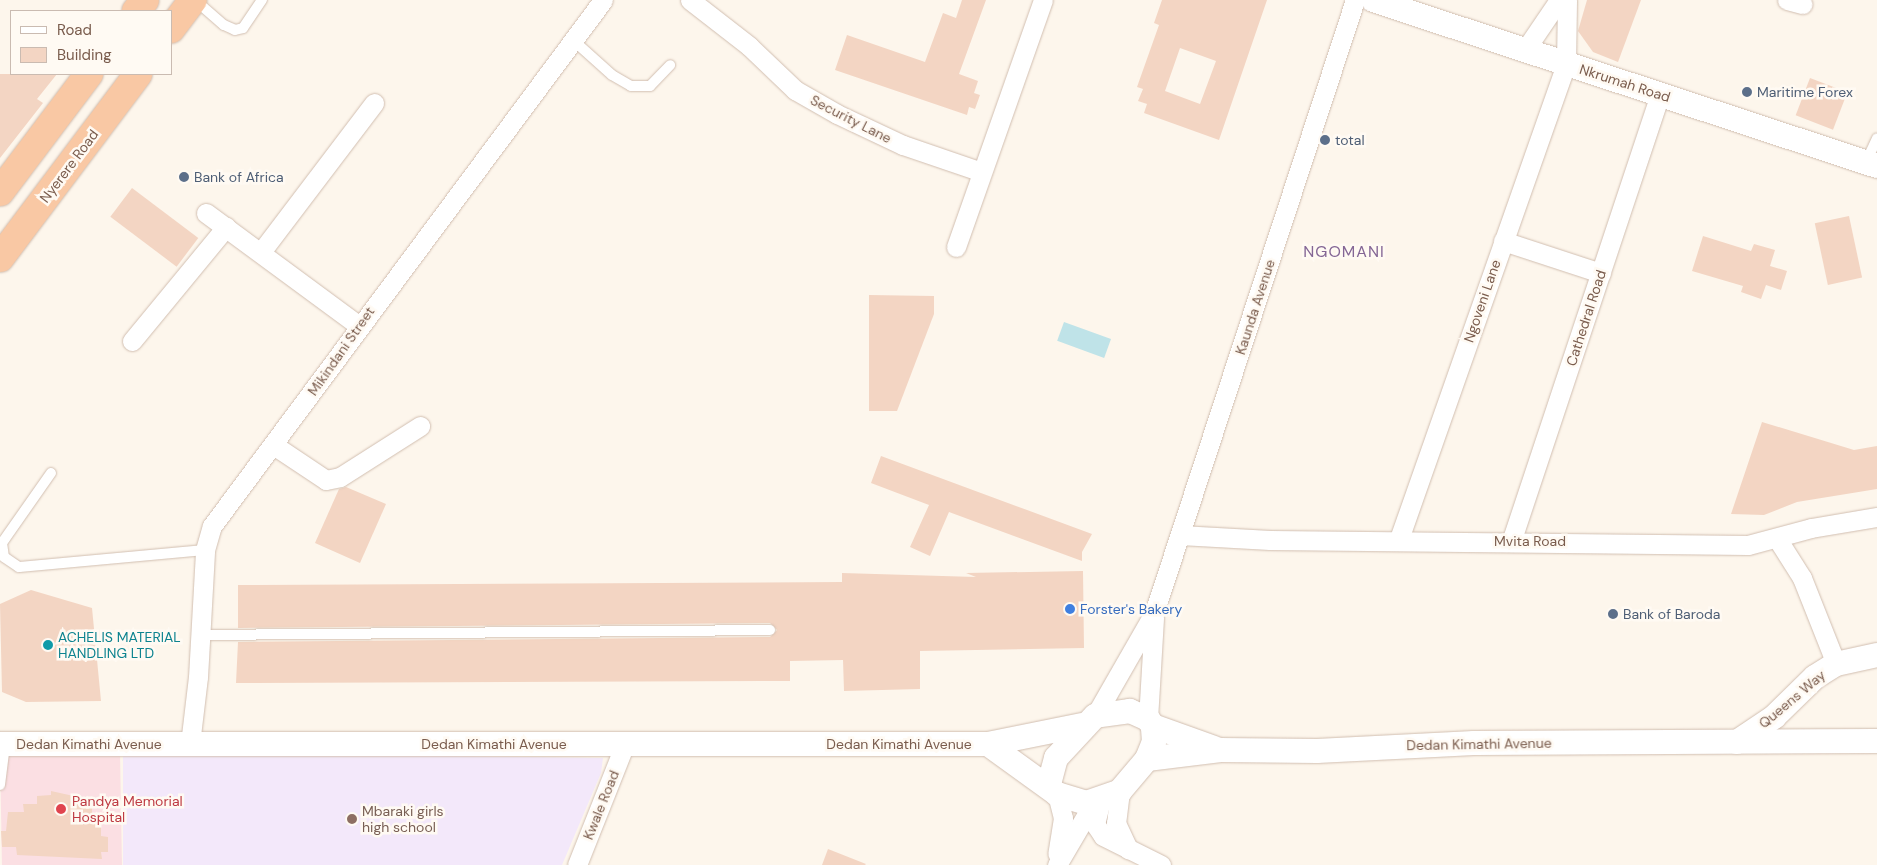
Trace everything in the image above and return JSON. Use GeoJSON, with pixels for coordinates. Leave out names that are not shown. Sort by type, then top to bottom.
{"type":"FeatureCollection","features":[{"type":"Feature","properties":{"kind":"highway"},"geometry":{"type":"LineString","coordinates":[[163,10],[194,0]]}},
{"type":"Feature","properties":{"kind":"highway"},"geometry":{"type":"LineString","coordinates":[[0,192],[88,75]]}},
{"type":"Feature","properties":{"kind":"highway","name":"Nyerere Road"},"geometry":{"type":"LineString","coordinates":[[0,258],[137,75]]}},
{"type":"Feature","properties":{"kind":"street","name":"Mikindani Street"},"geometry":{"type":"LineString","coordinates":[[190,744],[205,550],[212,526],[275,446],[358,324],[603,0]]}},
{"type":"Feature","properties":{"kind":"street","name":"Security Lane"},"geometry":{"type":"LineString","coordinates":[[690,0],[749,46],[795,90],[837,114],[903,144],[982,172]]}},
{"type":"Feature","properties":{"kind":"street"},"geometry":{"type":"LineString","coordinates":[[956,246],[1043,0]]}},
{"type":"Feature","properties":{"kind":"street","name":"Kaunda Avenue"},"geometry":{"type":"LineString","coordinates":[[1154,613],[1356,0]]}},
{"type":"Feature","properties":{"kind":"street","name":"Nkrumah Road"},"geometry":{"type":"LineString","coordinates":[[1373,0],[1871,164]]}},
{"type":"Feature","properties":{"kind":"street"},"geometry":{"type":"LineString","coordinates":[[1525,50],[1559,0]]}},
{"type":"Feature","properties":{"kind":"street","name":"Ngoveni Lane"},"geometry":{"type":"LineString","coordinates":[[1399,539],[1566,64],[1567,0]]}},
{"type":"Feature","properties":{"kind":"street","name":"Cathedral Road"},"geometry":{"type":"LineString","coordinates":[[1511,542],[1660,94]]}},
{"type":"Feature","properties":{"kind":"street"},"geometry":{"type":"LineString","coordinates":[[261,252],[374,103]]}},
{"type":"Feature","properties":{"kind":"street"},"geometry":{"type":"LineString","coordinates":[[206,213],[358,324]]}},
{"type":"Feature","properties":{"kind":"street"},"geometry":{"type":"LineString","coordinates":[[132,341],[226,227]]}},
{"type":"Feature","properties":{"kind":"street"},"geometry":{"type":"LineString","coordinates":[[1503,241],[1601,274]]}},
{"type":"Feature","properties":{"kind":"street"},"geometry":{"type":"LineString","coordinates":[[275,446],[326,480],[340,477],[420,426]]}},
{"type":"Feature","properties":{"kind":"street","name":"Mvita Road"},"geometry":{"type":"LineString","coordinates":[[1180,535],[1270,540],[1399,539],[1748,545],[1778,540],[1811,528],[1877,517]]}},
{"type":"Feature","properties":{"kind":"street"},"geometry":{"type":"LineString","coordinates":[[1778,540],[1802,578],[1836,664]]}},
{"type":"Feature","properties":{"kind":"street"},"geometry":{"type":"LineString","coordinates":[[1055,865],[1063,818],[1053,789],[1056,758],[1089,720],[1154,613]]}},
{"type":"Feature","properties":{"kind":"street"},"geometry":{"type":"LineString","coordinates":[[1055,865],[1105,797],[1146,759],[1154,742],[1150,723],[1154,613]]}},
{"type":"Feature","properties":{"kind":"street","name":"Queens Way"},"geometry":{"type":"LineString","coordinates":[[1738,742],[1789,703],[1814,677],[1836,664],[1877,655]]}},
{"type":"Feature","properties":{"kind":"street"},"geometry":{"type":"LineString","coordinates":[[1789,703],[1800,732],[1814,741]]}},
{"type":"Feature","properties":{"kind":"street"},"geometry":{"type":"LineString","coordinates":[[1089,720],[1130,711],[1150,723]]}},
{"type":"Feature","properties":{"kind":"street","name":"Dedan Kimathi Avenue"},"geometry":{"type":"LineString","coordinates":[[3,744],[988,744],[1089,720]]}},
{"type":"Feature","properties":{"kind":"street","name":"Dedan Kimathi Avenue"},"geometry":{"type":"LineString","coordinates":[[1150,723],[1220,750]]}},
{"type":"Feature","properties":{"kind":"street","name":"Dedan Kimathi Avenue"},"geometry":{"type":"LineString","coordinates":[[1146,759],[1220,750],[1317,750],[1474,743],[1877,741]]}},
{"type":"Feature","properties":{"kind":"street","name":"Kwale Road"},"geometry":{"type":"LineString","coordinates":[[577,865],[625,744]]}},
{"type":"Feature","properties":{"kind":"street"},"geometry":{"type":"LineString","coordinates":[[988,744],[1073,802],[1105,797]]}},
{"type":"Feature","properties":{"kind":"street"},"geometry":{"type":"LineString","coordinates":[[1105,797],[1128,849],[1162,865]]}},
{"type":"Feature","properties":{"kind":"lane"},"geometry":{"type":"LineString","coordinates":[[194,0],[224,26],[235,30],[242,28],[262,0]]}},
{"type":"Feature","properties":{"kind":"lane"},"geometry":{"type":"LineString","coordinates":[[573,40],[612,75],[631,86],[650,86],[670,65]]}},
{"type":"Feature","properties":{"kind":"lane"},"geometry":{"type":"LineString","coordinates":[[1871,164],[1877,138]]}},
{"type":"Feature","properties":{"kind":"lane"},"geometry":{"type":"LineString","coordinates":[[51,473],[2,543],[4,557],[19,567],[205,550]]}},
{"type":"Feature","properties":{"kind":"lane"},"geometry":{"type":"LineString","coordinates":[[200,634],[770,630]]}},
{"type":"Feature","properties":{"kind":"lane"},"geometry":{"type":"LineString","coordinates":[[0,785],[3,744]]}},
{"type":"Feature","properties":{"kind":"shaded area","name":"Pandya Memorial Hospital"},"geometry":{"type":"Polygon","coordinates":[[[120,752],[122,865],[2,865],[0,754],[120,752]]]}},
{"type":"Feature","properties":{"kind":"shaded area","name":"Mbaraki girls high school"},"geometry":{"type":"Polygon","coordinates":[[[123,752],[603,758],[601,773],[562,865],[123,865],[123,752]]]}},
{"type":"Feature","properties":{"kind":"water"},"geometry":{"type":"Polygon","coordinates":[[[1064,322],[1111,339],[1104,358],[1057,341],[1064,322]]]}},
{"type":"Feature","properties":{"kind":"building"},"geometry":{"type":"Polygon","coordinates":[[[962,0],[986,0],[959,74],[978,81],[974,93],[980,95],[975,109],[969,107],[967,115],[835,70],[847,35],[925,62],[943,13],[956,18],[962,0]]]}},
{"type":"Feature","properties":{"kind":"building"},"geometry":{"type":"Polygon","coordinates":[[[1162,0],[1267,0],[1219,140],[1144,113],[1147,104],[1138,101],[1143,89],[1137,87],[1159,25],[1154,23],[1162,0]],[[1180,48],[1165,91],[1200,104],[1216,61],[1180,48]]]}},
{"type":"Feature","properties":{"kind":"building"},"geometry":{"type":"Polygon","coordinates":[[[1587,0],[1641,0],[1618,62],[1593,52],[1578,31],[1587,0]]]}},
{"type":"Feature","properties":{"kind":"building"},"geometry":{"type":"Polygon","coordinates":[[[0,74],[56,75],[37,99],[43,103],[0,158],[0,74]]]}},
{"type":"Feature","properties":{"kind":"building"},"geometry":{"type":"Polygon","coordinates":[[[1810,78],[1847,92],[1833,130],[1796,115],[1810,78]]]}},
{"type":"Feature","properties":{"kind":"building"},"geometry":{"type":"Polygon","coordinates":[[[132,188],[198,238],[177,267],[110,217],[132,188]]]}},
{"type":"Feature","properties":{"kind":"building"},"geometry":{"type":"Polygon","coordinates":[[[1849,216],[1862,278],[1828,285],[1815,223],[1849,216]]]}},
{"type":"Feature","properties":{"kind":"building"},"geometry":{"type":"Polygon","coordinates":[[[1703,236],[1751,251],[1754,244],[1775,250],[1770,266],[1787,271],[1781,290],[1766,285],[1761,299],[1741,292],[1743,286],[1692,271],[1703,236]]]}},
{"type":"Feature","properties":{"kind":"building"},"geometry":{"type":"Polygon","coordinates":[[[869,295],[934,296],[934,314],[897,411],[869,411],[869,295]]]}},
{"type":"Feature","properties":{"kind":"building"},"geometry":{"type":"Polygon","coordinates":[[[1762,422],[1854,450],[1877,446],[1877,489],[1797,502],[1764,515],[1731,514],[1762,422]]]}},
{"type":"Feature","properties":{"kind":"building"},"geometry":{"type":"Polygon","coordinates":[[[881,456],[1092,534],[1082,552],[1082,561],[949,512],[930,556],[910,547],[929,505],[871,483],[881,456]]]}},
{"type":"Feature","properties":{"kind":"building"},"geometry":{"type":"Polygon","coordinates":[[[346,487],[386,504],[360,563],[315,543],[339,489],[346,487]]]}},
{"type":"Feature","properties":{"kind":"building"},"geometry":{"type":"Polygon","coordinates":[[[1083,571],[1084,648],[920,651],[920,689],[844,691],[843,660],[790,661],[790,681],[236,683],[238,642],[770,637],[777,630],[770,623],[238,628],[238,585],[842,582],[842,573],[976,577],[966,573],[1083,571]]]}},
{"type":"Feature","properties":{"kind":"building","name":"ACHELIS MATERIAL HANDLING LTD"},"geometry":{"type":"Polygon","coordinates":[[[31,590],[92,608],[101,701],[26,702],[2,692],[0,604],[31,590]]]}},
{"type":"Feature","properties":{"kind":"building"},"geometry":{"type":"Polygon","coordinates":[[[51,791],[78,797],[79,806],[92,806],[92,813],[101,815],[101,836],[108,837],[108,852],[101,852],[102,859],[17,855],[16,847],[2,847],[1,831],[6,831],[8,812],[24,812],[23,804],[37,804],[37,796],[51,795],[51,791]]]}},
{"type":"Feature","properties":{"kind":"building"},"geometry":{"type":"Polygon","coordinates":[[[828,849],[866,864],[822,865],[828,849]]]}},
{"type":"Feature","properties":{"kind":"place","name":"Maritime Forex"},"geometry":{"type":"Point","coordinates":[1747,92]}},
{"type":"Feature","properties":{"kind":"place","name":"total"},"geometry":{"type":"Point","coordinates":[1325,140]}},
{"type":"Feature","properties":{"kind":"place","name":"Bank of Africa"},"geometry":{"type":"Point","coordinates":[184,177]}},
{"type":"Feature","properties":{"kind":"place","name":"Forster's Bakery"},"geometry":{"type":"Point","coordinates":[1070,609]}},
{"type":"Feature","properties":{"kind":"place","name":"Bank of Baroda"},"geometry":{"type":"Point","coordinates":[1613,614]}},
{"type":"Feature","properties":{"kind":"place","name":"ACHELIS MATERIAL HANDLING LTD"},"geometry":{"type":"Point","coordinates":[48,645]}},
{"type":"Feature","properties":{"kind":"place","name":"Pandya Memorial Hospital"},"geometry":{"type":"Point","coordinates":[61,809]}},
{"type":"Feature","properties":{"kind":"place","name":"Mbaraki girls high school"},"geometry":{"type":"Point","coordinates":[352,819]}},
{"type":"Feature","properties":{"kind":"district","name":"NGOMANI"},"geometry":{"type":"Point","coordinates":[1344,252]}}]}
